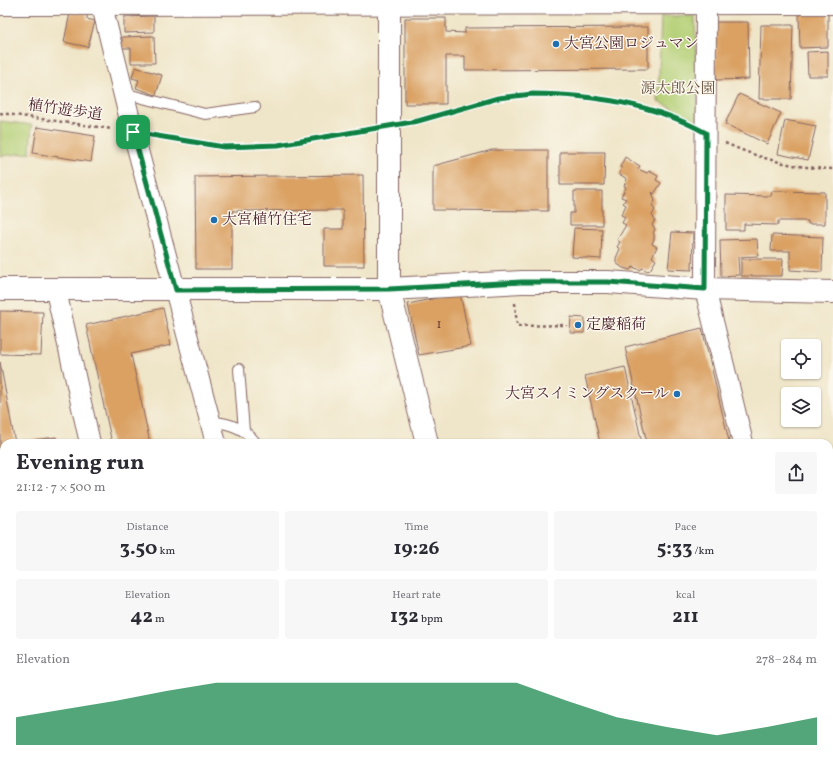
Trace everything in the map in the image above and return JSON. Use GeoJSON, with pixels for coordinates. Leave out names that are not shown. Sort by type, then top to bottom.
{"type":"FeatureCollection","features":[{"type":"Feature","properties":{"kind":"street"},"geometry":{"type":"LineString","coordinates":[[389,2],[389,289],[426,439]]}},
{"type":"Feature","properties":{"kind":"street"},"geometry":{"type":"LineString","coordinates":[[0,5],[102,3],[389,2],[706,2],[833,4]]}},
{"type":"Feature","properties":{"kind":"street"},"geometry":{"type":"LineString","coordinates":[[706,2],[705,289],[742,439]]}},
{"type":"Feature","properties":{"kind":"street"},"geometry":{"type":"LineString","coordinates":[[102,3],[133,132],[215,439]]}},
{"type":"Feature","properties":{"kind":"street"},"geometry":{"type":"LineString","coordinates":[[0,289],[56,291],[389,289],[522,282],[600,282],[705,289],[833,292]]}},
{"type":"Feature","properties":{"kind":"street"},"geometry":{"type":"LineString","coordinates":[[56,291],[89,439]]}},
{"type":"Feature","properties":{"kind":"lane"},"geometry":{"type":"LineString","coordinates":[[123,93],[205,114],[255,107]]}},
{"type":"Feature","properties":{"kind":"lane"},"geometry":{"type":"LineString","coordinates":[[239,369],[244,430]]}},
{"type":"Feature","properties":{"kind":"lane"},"geometry":{"type":"LineString","coordinates":[[211,422],[221,422],[244,430],[252,439]]}},
{"type":"Feature","properties":{"kind":"path","name":"植竹遊歩道"},"geometry":{"type":"LineString","coordinates":[[0,113],[224,147],[252,147],[303,141],[418,121],[514,95],[566,95],[628,103],[657,111],[687,122],[749,154],[778,163],[806,168],[833,169]]}},
{"type":"Feature","properties":{"kind":"path"},"geometry":{"type":"LineString","coordinates":[[515,300],[517,326],[568,325]]}},
{"type":"Feature","properties":{"kind":"green space","name":"源太郎公園"},"geometry":{"type":"Polygon","coordinates":[[[661,16],[695,16],[698,121],[658,101],[661,16]]]}},
{"type":"Feature","properties":{"kind":"green space"},"geometry":{"type":"Polygon","coordinates":[[[0,121],[32,125],[30,153],[0,156],[0,121]]]}},
{"type":"Feature","properties":{"kind":"building"},"geometry":{"type":"Polygon","coordinates":[[[70,13],[87,13],[87,19],[95,21],[88,47],[64,42],[70,13]]]}},
{"type":"Feature","properties":{"kind":"building"},"geometry":{"type":"Polygon","coordinates":[[[799,14],[828,14],[828,47],[800,48],[799,14]]]}},
{"type":"Feature","properties":{"kind":"building"},"geometry":{"type":"Polygon","coordinates":[[[154,16],[154,32],[124,33],[124,17],[154,16]]]}},
{"type":"Feature","properties":{"kind":"building","name":"大宮公園ロジュマン"},"geometry":{"type":"Polygon","coordinates":[[[405,18],[446,18],[446,32],[465,33],[465,28],[648,27],[648,69],[465,70],[465,56],[446,56],[446,104],[405,104],[405,18]]]}},
{"type":"Feature","properties":{"kind":"building"},"geometry":{"type":"Polygon","coordinates":[[[715,22],[748,22],[749,79],[716,80],[715,22]]]}},
{"type":"Feature","properties":{"kind":"building"},"geometry":{"type":"Polygon","coordinates":[[[761,25],[793,25],[791,99],[759,99],[761,25]]]}},
{"type":"Feature","properties":{"kind":"building"},"geometry":{"type":"Polygon","coordinates":[[[154,36],[155,63],[131,63],[131,48],[122,48],[122,37],[154,36]]]}},
{"type":"Feature","properties":{"kind":"building"},"geometry":{"type":"Polygon","coordinates":[[[828,51],[828,76],[808,76],[807,52],[828,51]]]}},
{"type":"Feature","properties":{"kind":"building"},"geometry":{"type":"Polygon","coordinates":[[[135,67],[162,75],[156,95],[136,88],[139,80],[132,78],[135,67]]]}},
{"type":"Feature","properties":{"kind":"building"},"geometry":{"type":"Polygon","coordinates":[[[739,94],[781,113],[767,144],[725,124],[739,94]]]}},
{"type":"Feature","properties":{"kind":"building"},"geometry":{"type":"Polygon","coordinates":[[[785,120],[816,126],[808,160],[778,154],[785,120]]]}},
{"type":"Feature","properties":{"kind":"building"},"geometry":{"type":"Polygon","coordinates":[[[37,127],[95,136],[91,162],[33,153],[37,127]]]}},
{"type":"Feature","properties":{"kind":"building"},"geometry":{"type":"Polygon","coordinates":[[[492,150],[548,150],[548,211],[433,210],[433,166],[492,150]]]}},
{"type":"Feature","properties":{"kind":"building"},"geometry":{"type":"Polygon","coordinates":[[[560,152],[605,152],[604,185],[560,185],[560,152]]]}},
{"type":"Feature","properties":{"kind":"building"},"geometry":{"type":"Polygon","coordinates":[[[625,157],[640,166],[638,169],[647,173],[649,171],[658,176],[656,180],[661,183],[654,194],[652,192],[655,201],[652,206],[655,210],[652,215],[655,220],[652,225],[655,229],[652,244],[657,247],[652,257],[656,260],[650,270],[647,271],[643,268],[640,270],[633,267],[630,270],[623,268],[616,263],[616,258],[620,249],[617,247],[620,242],[617,240],[626,225],[622,223],[625,217],[621,215],[626,205],[623,203],[626,199],[621,197],[626,187],[624,186],[627,179],[619,174],[622,168],[620,167],[625,157]]]}},
{"type":"Feature","properties":{"kind":"building","name":"大宮植竹住宅"},"geometry":{"type":"Polygon","coordinates":[[[363,175],[364,266],[324,266],[324,229],[343,229],[343,210],[232,211],[232,269],[196,269],[195,177],[363,175]]]}},
{"type":"Feature","properties":{"kind":"building"},"geometry":{"type":"Polygon","coordinates":[[[574,191],[602,191],[602,225],[570,225],[570,213],[574,213],[574,191]]]}},
{"type":"Feature","properties":{"kind":"building"},"geometry":{"type":"Polygon","coordinates":[[[772,191],[825,192],[825,224],[808,224],[808,221],[778,221],[778,225],[744,224],[744,230],[726,230],[726,195],[771,196],[772,191]]]}},
{"type":"Feature","properties":{"kind":"building"},"geometry":{"type":"Polygon","coordinates":[[[574,228],[602,229],[601,259],[572,257],[574,228]]]}},
{"type":"Feature","properties":{"kind":"building"},"geometry":{"type":"Polygon","coordinates":[[[672,232],[693,233],[692,270],[668,269],[672,232]]]}},
{"type":"Feature","properties":{"kind":"building"},"geometry":{"type":"Polygon","coordinates":[[[772,235],[823,237],[822,272],[790,270],[790,251],[771,251],[772,235]]]}},
{"type":"Feature","properties":{"kind":"building"},"geometry":{"type":"Polygon","coordinates":[[[757,239],[758,256],[738,257],[739,275],[721,276],[720,240],[757,239]]]}},
{"type":"Feature","properties":{"kind":"building"},"geometry":{"type":"Polygon","coordinates":[[[741,259],[783,259],[782,276],[741,276],[741,259]]]}},
{"type":"Feature","properties":{"kind":"building"},"geometry":{"type":"Polygon","coordinates":[[[460,293],[471,346],[419,355],[408,304],[460,293]]]}},
{"type":"Feature","properties":{"kind":"building"},"geometry":{"type":"Polygon","coordinates":[[[163,308],[171,345],[131,354],[149,439],[111,439],[86,325],[163,308]]]}},
{"type":"Feature","properties":{"kind":"building"},"geometry":{"type":"Polygon","coordinates":[[[0,311],[43,312],[41,355],[0,354],[0,311]]]}},
{"type":"Feature","properties":{"kind":"building","name":"定慶稲荷"},"geometry":{"type":"Polygon","coordinates":[[[571,317],[585,318],[584,333],[570,333],[571,317]]]}},
{"type":"Feature","properties":{"kind":"building","name":"大宮スイミングスクール"},"geometry":{"type":"Polygon","coordinates":[[[702,328],[729,439],[646,439],[625,347],[702,328]]]}},
{"type":"Feature","properties":{"kind":"building"},"geometry":{"type":"Polygon","coordinates":[[[0,362],[14,439],[0,439],[0,362]]]}},
{"type":"Feature","properties":{"kind":"building"},"geometry":{"type":"Polygon","coordinates":[[[625,367],[641,439],[599,439],[585,376],[625,367]]]}},
{"type":"Feature","properties":{"kind":"building"},"geometry":{"type":"Polygon","coordinates":[[[56,437],[56,439],[41,439],[56,437]]]}},
{"type":"Feature","properties":{"kind":"place","name":"大宮公園ロジュマン"},"geometry":{"type":"Point","coordinates":[556,44]}},
{"type":"Feature","properties":{"kind":"place","name":"大宮植竹住宅"},"geometry":{"type":"Point","coordinates":[214,220]}},
{"type":"Feature","properties":{"kind":"place","name":"定慶稲荷"},"geometry":{"type":"Point","coordinates":[578,325]}},
{"type":"Feature","properties":{"kind":"place","name":"大宮スイミングスクール"},"geometry":{"type":"Point","coordinates":[677,394]}},
{"type":"Feature","properties":{"kind":"route"},"geometry":{"type":"LineString","coordinates":[[514,95],[566,95],[628,103],[657,111],[687,122],[706,133],[705,289],[608,282],[522,282],[389,289],[176,290],[133,132],[224,147],[252,147],[278,145],[418,121],[498,98],[514,95]]}}]}
